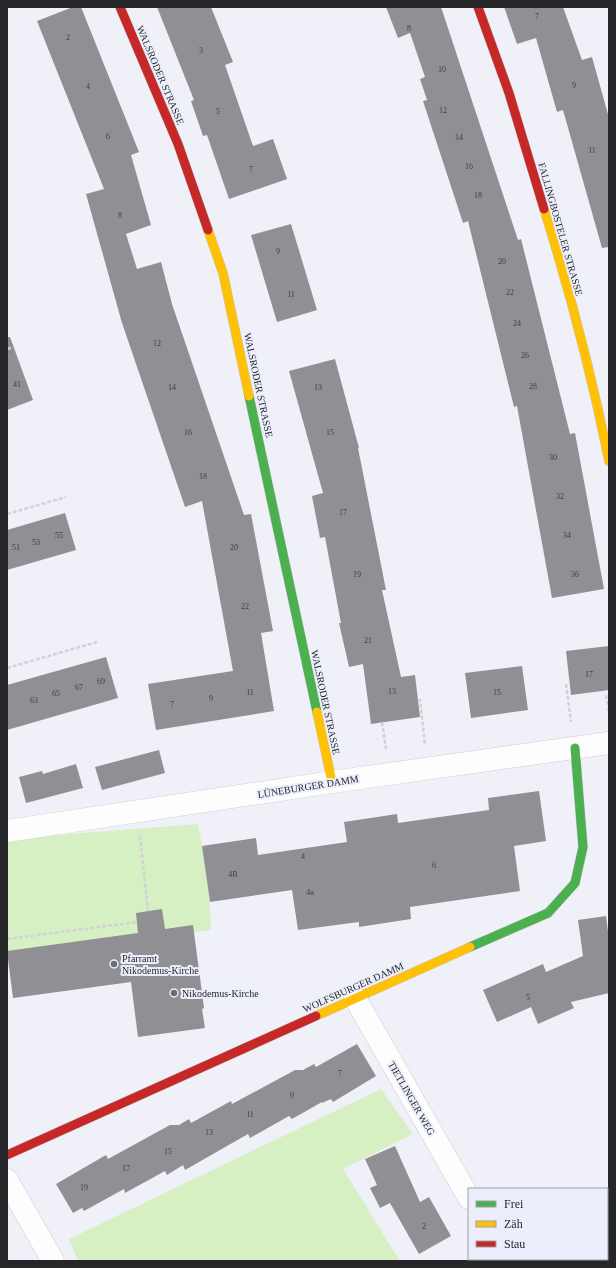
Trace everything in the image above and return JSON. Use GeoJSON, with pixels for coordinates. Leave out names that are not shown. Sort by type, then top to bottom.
{"type":"FeatureCollection","features":[{"type":"Feature","properties":{"kind":"street","name":"WALSRODER STRASSE"},"geometry":{"type":"LineString","coordinates":[[120,7],[178,144],[224,273],[332,782]]}},
{"type":"Feature","properties":{"kind":"street","name":"FALLINGBOSTELER STRASSE"},"geometry":{"type":"LineString","coordinates":[[478,7],[509,93],[562,267],[601,421],[609,461]]}},
{"type":"Feature","properties":{"kind":"street","name":"LÜNEBURGER DAMM"},"geometry":{"type":"LineString","coordinates":[[7,831],[332,782],[609,743]]}},
{"type":"Feature","properties":{"kind":"street","name":"WOLFSBURGER DAMM"},"geometry":{"type":"LineString","coordinates":[[7,1155],[355,998],[548,913],[575,883],[583,847],[575,748]]}},
{"type":"Feature","properties":{"kind":"street","name":"TIETLINGER WEG"},"geometry":{"type":"LineString","coordinates":[[355,998],[468,1196]]}},
{"type":"Feature","properties":{"kind":"street"},"geometry":{"type":"LineString","coordinates":[[7,1180],[53,1261]]}},
{"type":"Feature","properties":{"kind":"path"},"geometry":{"type":"LineString","coordinates":[[7,349],[11,348]]}},
{"type":"Feature","properties":{"kind":"path"},"geometry":{"type":"LineString","coordinates":[[7,514],[66,497]]}},
{"type":"Feature","properties":{"kind":"path"},"geometry":{"type":"LineString","coordinates":[[7,668],[97,642]]}},
{"type":"Feature","properties":{"kind":"path"},"geometry":{"type":"LineString","coordinates":[[566,684],[568,694]]}},
{"type":"Feature","properties":{"kind":"path"},"geometry":{"type":"LineString","coordinates":[[606,695],[609,711]]}},
{"type":"Feature","properties":{"kind":"path"},"geometry":{"type":"LineString","coordinates":[[418,700],[420,700],[429,768]]}},
{"type":"Feature","properties":{"kind":"path"},"geometry":{"type":"LineString","coordinates":[[138,812],[148,911]]}},
{"type":"Feature","properties":{"kind":"path"},"geometry":{"type":"LineString","coordinates":[[7,939],[137,922]]}},
{"type":"Feature","properties":{"kind":"green space"},"geometry":{"type":"Polygon","coordinates":[[[198,824],[207,877],[211,930],[7,957],[7,839],[198,824]]]}},
{"type":"Feature","properties":{"kind":"green space"},"geometry":{"type":"Polygon","coordinates":[[[381,1089],[413,1134],[343,1169],[400,1261],[233,1261],[232,1259],[228,1261],[78,1261],[69,1239],[381,1089]]]}},
{"type":"Feature","properties":{"kind":"building"},"geometry":{"type":"Polygon","coordinates":[[[73,7],[81,7],[139,152],[131,155],[151,225],[126,234],[137,269],[161,262],[172,304],[244,515],[251,514],[273,631],[261,633],[274,711],[156,730],[148,684],[233,671],[202,501],[185,507],[122,323],[86,194],[104,189],[37,21],[73,7]]]}},
{"type":"Feature","properties":{"kind":"building"},"geometry":{"type":"Polygon","coordinates":[[[157,7],[211,7],[233,62],[225,65],[253,146],[273,139],[287,179],[229,199],[207,135],[203,136],[191,101],[194,100],[157,7]]]}},
{"type":"Feature","properties":{"kind":"building"},"geometry":{"type":"Polygon","coordinates":[[[386,7],[441,7],[518,240],[521,239],[570,434],[575,433],[604,589],[552,598],[517,406],[514,407],[468,221],[463,223],[423,101],[427,100],[420,79],[425,77],[410,33],[398,38],[386,7]]]}},
{"type":"Feature","properties":{"kind":"building"},"geometry":{"type":"Polygon","coordinates":[[[504,7],[563,7],[582,60],[592,57],[609,118],[609,247],[602,248],[563,110],[557,112],[536,38],[517,44],[504,7]]]}},
{"type":"Feature","properties":{"kind":"building"},"geometry":{"type":"Polygon","coordinates":[[[291,224],[317,310],[277,322],[251,235],[291,224]]]}},
{"type":"Feature","properties":{"kind":"building"},"geometry":{"type":"Polygon","coordinates":[[[7,337],[10,337],[33,400],[7,410],[7,337]]]}},
{"type":"Feature","properties":{"kind":"building"},"geometry":{"type":"Polygon","coordinates":[[[335,359],[359,448],[386,590],[382,590],[401,677],[415,675],[420,717],[371,724],[363,664],[349,667],[339,623],[341,623],[325,537],[320,538],[312,496],[323,493],[289,371],[335,359]]]}},
{"type":"Feature","properties":{"kind":"building"},"geometry":{"type":"Polygon","coordinates":[[[65,513],[76,550],[7,570],[7,530],[65,513]]]}},
{"type":"Feature","properties":{"kind":"building"},"geometry":{"type":"Polygon","coordinates":[[[609,646],[609,690],[571,695],[566,651],[609,646]]]}},
{"type":"Feature","properties":{"kind":"building"},"geometry":{"type":"Polygon","coordinates":[[[106,657],[118,698],[7,730],[7,685],[106,657]]]}},
{"type":"Feature","properties":{"kind":"building"},"geometry":{"type":"Polygon","coordinates":[[[522,666],[528,710],[471,718],[465,673],[522,666]]]}},
{"type":"Feature","properties":{"kind":"building"},"geometry":{"type":"Polygon","coordinates":[[[159,750],[165,773],[102,790],[95,767],[159,750]]]}},
{"type":"Feature","properties":{"kind":"building"},"geometry":{"type":"Polygon","coordinates":[[[76,764],[83,788],[26,803],[19,777],[42,771],[43,774],[76,764]]]}},
{"type":"Feature","properties":{"kind":"building"},"geometry":{"type":"Polygon","coordinates":[[[539,791],[546,841],[514,846],[520,891],[410,907],[411,919],[359,927],[359,922],[298,930],[292,890],[210,902],[202,846],[256,838],[258,855],[347,842],[344,822],[397,814],[398,823],[489,810],[488,798],[539,791]]]}},
{"type":"Feature","properties":{"kind":"building"},"geometry":{"type":"Polygon","coordinates":[[[162,909],[165,929],[193,925],[204,1008],[202,1009],[205,1028],[138,1037],[131,982],[13,998],[7,951],[138,933],[136,913],[162,909]]]}},
{"type":"Feature","properties":{"kind":"building"},"geometry":{"type":"Polygon","coordinates":[[[606,916],[609,940],[609,993],[571,1002],[574,1008],[538,1024],[531,1007],[497,1022],[483,990],[543,964],[546,972],[583,956],[578,920],[606,916]]]}},
{"type":"Feature","properties":{"kind":"building"},"geometry":{"type":"Polygon","coordinates":[[[357,1044],[376,1076],[333,1102],[331,1099],[322,1102],[292,1119],[289,1116],[250,1138],[248,1134],[185,1170],[183,1165],[167,1175],[165,1171],[125,1193],[124,1189],[84,1211],[82,1208],[73,1213],[56,1184],[106,1155],[108,1159],[170,1125],[179,1125],[189,1119],[191,1123],[231,1101],[232,1104],[295,1070],[303,1070],[314,1064],[316,1067],[357,1044]]]}},
{"type":"Feature","properties":{"kind":"building"},"geometry":{"type":"Polygon","coordinates":[[[395,1146],[420,1202],[429,1197],[451,1236],[419,1254],[390,1203],[380,1208],[370,1188],[377,1185],[365,1159],[395,1146]]]}},
{"type":"Feature","properties":{"kind":"traffic: fast"},"geometry":{"type":"LineString","coordinates":[[249,396],[317,712]]}},
{"type":"Feature","properties":{"kind":"traffic: fast"},"geometry":{"type":"LineString","coordinates":[[470,947],[548,913],[575,883],[583,847],[575,748]]}},
{"type":"Feature","properties":{"kind":"traffic: slow"},"geometry":{"type":"LineString","coordinates":[[544,209],[580,334],[609,461]]}},
{"type":"Feature","properties":{"kind":"traffic: slow"},"geometry":{"type":"LineString","coordinates":[[208,230],[223,273],[249,396]]}},
{"type":"Feature","properties":{"kind":"traffic: slow"},"geometry":{"type":"LineString","coordinates":[[317,712],[332,782]]}},
{"type":"Feature","properties":{"kind":"traffic: slow"},"geometry":{"type":"LineString","coordinates":[[316,1016],[470,947]]}},
{"type":"Feature","properties":{"kind":"traffic: jam"},"geometry":{"type":"LineString","coordinates":[[120,7],[178,144],[208,230]]}},
{"type":"Feature","properties":{"kind":"traffic: jam"},"geometry":{"type":"LineString","coordinates":[[478,7],[509,93],[544,209]]}},
{"type":"Feature","properties":{"kind":"traffic: jam"},"geometry":{"type":"LineString","coordinates":[[7,1155],[316,1016]]}},
{"type":"Feature","properties":{"kind":"place","name":"Pfarramt Nikodemus-Kirche"},"geometry":{"type":"Point","coordinates":[114,964]}},
{"type":"Feature","properties":{"kind":"place","name":"Nikodemus-Kirche"},"geometry":{"type":"Point","coordinates":[174,993]}}]}
